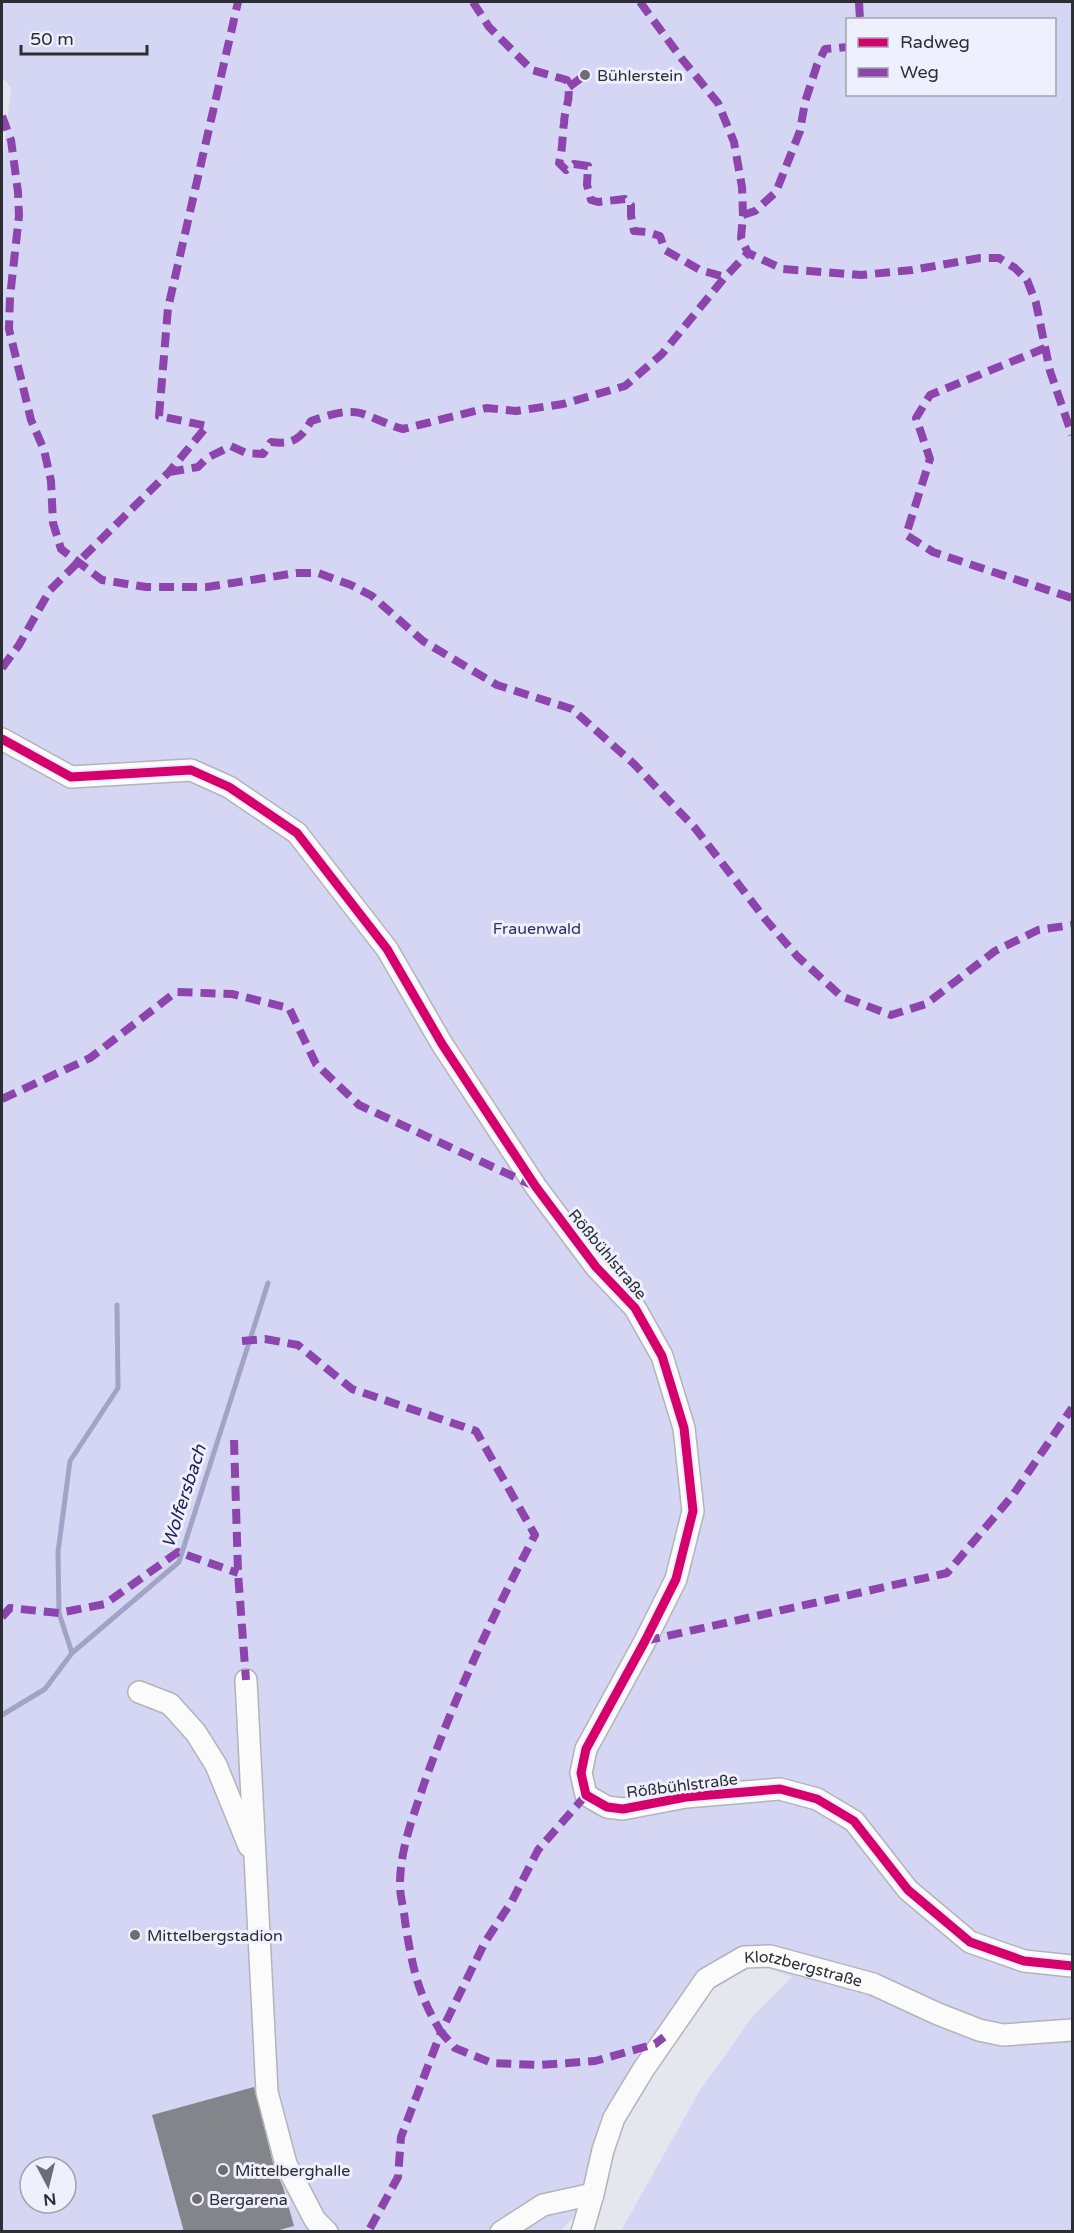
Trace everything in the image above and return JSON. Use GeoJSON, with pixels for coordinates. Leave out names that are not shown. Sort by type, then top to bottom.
{"type":"FeatureCollection","features":[{"type":"Feature","properties":{"kind":"street","name":"Rößbühlstraße"},"geometry":{"type":"LineString","coordinates":[[2,739],[71,777],[191,770],[229,787],[297,833],[387,949],[442,1044],[536,1187],[596,1267],[635,1308],[662,1356],[684,1428],[693,1511],[676,1579],[586,1749],[581,1773],[586,1795],[607,1807],[623,1809],[686,1797],[780,1790],[818,1799],[854,1821],[908,1890],[970,1942],[1024,1962],[1072,1966]]}},
{"type":"Feature","properties":{"kind":"street"},"geometry":{"type":"LineString","coordinates":[[246,1680],[267,2092],[286,2164],[315,2220],[327,2232]]}},
{"type":"Feature","properties":{"kind":"street"},"geometry":{"type":"LineString","coordinates":[[139,1692],[170,1704],[196,1733],[216,1765],[255,1860]]}},
{"type":"Feature","properties":{"kind":"street","name":"Klotzbergstraße"},"geometry":{"type":"LineString","coordinates":[[582,2232],[603,2150],[614,2118],[643,2070],[706,1980],[744,1957],[770,1956],[873,1984],[979,2030],[1003,2035],[1072,2030]]}},
{"type":"Feature","properties":{"kind":"street"},"geometry":{"type":"LineString","coordinates":[[501,2232],[543,2205],[593,2194]]}},
{"type":"Feature","properties":{"kind":"green space","name":"Frauenwald"},"geometry":{"type":"Polygon","coordinates":[[[2,2],[1072,2],[1072,2231],[621,2231],[699,2092],[753,2016],[792,1977],[750,1962],[705,1992],[615,2133],[582,2209],[560,2231],[2,2231],[2,164],[11,87],[2,78],[2,2]]]}},
{"type":"Feature","properties":{"kind":"building","name":"Mittelberghalle"},"geometry":{"type":"Polygon","coordinates":[[[254,2087],[274,2167],[283,2187],[294,2226],[272,2232],[184,2232],[152,2115],[254,2087]]]}},
{"type":"Feature","properties":{"kind":"waterway","name":"Wolfersbach"},"geometry":{"type":"LineString","coordinates":[[2,1715],[45,1689],[72,1653],[179,1562],[268,1283]]}},
{"type":"Feature","properties":{"kind":"waterway"},"geometry":{"type":"LineString","coordinates":[[72,1653],[59,1613],[58,1552],[70,1461],[118,1388],[117,1305]]}},
{"type":"Feature","properties":{"kind":"marked path"},"geometry":{"type":"LineString","coordinates":[[2,668],[19,645],[50,590],[169,472],[207,426],[159,416],[168,308],[238,2]]}},
{"type":"Feature","properties":{"kind":"marked path"},"geometry":{"type":"LineString","coordinates":[[473,2],[489,27],[532,70],[567,80],[569,98],[559,163],[566,170],[574,164],[588,166],[587,185],[591,200],[598,202],[625,199],[631,205],[634,231],[660,236],[665,250],[700,270],[725,277]]}},
{"type":"Feature","properties":{"kind":"marked path"},"geometry":{"type":"LineString","coordinates":[[640,2],[718,103],[734,142],[742,187],[741,238],[748,253],[783,269],[861,275],[912,270],[980,258],[999,258],[1015,268],[1027,280],[1036,303],[1050,371],[1072,435]]}},
{"type":"Feature","properties":{"kind":"marked path"},"geometry":{"type":"LineString","coordinates":[[859,2],[860,18]]}},
{"type":"Feature","properties":{"kind":"marked path"},"geometry":{"type":"LineString","coordinates":[[743,215],[755,211],[776,192],[800,131],[805,102],[817,65],[825,49],[846,47]]}},
{"type":"Feature","properties":{"kind":"marked path"},"geometry":{"type":"LineString","coordinates":[[569,87],[585,75]]}},
{"type":"Feature","properties":{"kind":"marked path"},"geometry":{"type":"LineString","coordinates":[[2,116],[11,140],[19,216],[10,297],[9,329],[31,420],[44,450],[51,481],[53,523],[61,549],[102,580],[146,587],[207,587],[296,573],[318,573],[351,585],[372,596],[423,641],[497,685],[572,709],[634,764],[695,828],[766,920],[797,956],[841,996],[891,1015],[926,1004],[995,951],[1038,930],[1072,925]]}},
{"type":"Feature","properties":{"kind":"marked path"},"geometry":{"type":"LineString","coordinates":[[169,472],[198,467],[207,458],[231,446],[246,453],[263,454],[271,442],[285,443],[295,439],[311,421],[337,413],[358,413],[403,429],[487,408],[516,411],[563,404],[625,386],[662,354],[725,277],[748,253]]}},
{"type":"Feature","properties":{"kind":"marked path"},"geometry":{"type":"LineString","coordinates":[[1045,348],[930,395],[916,418],[930,459],[906,535],[933,552],[1072,598]]}},
{"type":"Feature","properties":{"kind":"marked path"},"geometry":{"type":"LineString","coordinates":[[2,1099],[90,1058],[176,992],[232,994],[289,1008],[316,1064],[359,1105],[534,1186]]}},
{"type":"Feature","properties":{"kind":"marked path"},"geometry":{"type":"LineString","coordinates":[[242,1341],[265,1339],[298,1345],[352,1389],[476,1431],[535,1535],[489,1626],[461,1689],[424,1784],[405,1846],[400,1890],[410,1951],[421,1991],[441,2032],[401,2137],[398,2177],[368,2232]]}},
{"type":"Feature","properties":{"kind":"marked path"},"geometry":{"type":"LineString","coordinates":[[645,1641],[947,1573],[1013,1495],[1072,1408]]}},
{"type":"Feature","properties":{"kind":"marked path"},"geometry":{"type":"LineString","coordinates":[[234,1440],[238,1573],[246,1680]]}},
{"type":"Feature","properties":{"kind":"marked path"},"geometry":{"type":"LineString","coordinates":[[2,1617],[10,1608],[59,1613],[105,1604],[178,1552],[238,1573]]}},
{"type":"Feature","properties":{"kind":"marked path"},"geometry":{"type":"LineString","coordinates":[[586,1795],[538,1850],[512,1901],[485,1942],[441,2032],[455,2048],[492,2063],[540,2065],[595,2061],[655,2044],[664,2037]]}},
{"type":"Feature","properties":{"kind":"cycle path"},"geometry":{"type":"LineString","coordinates":[[2,739],[71,777],[191,770],[229,787],[297,833],[387,949],[442,1044],[536,1187],[596,1267],[635,1308],[662,1356],[684,1428],[693,1511],[676,1579],[586,1749],[581,1773],[586,1795],[607,1807],[623,1809],[686,1797],[780,1789],[817,1799],[854,1821],[908,1890],[970,1942],[1024,1961],[1072,1966]]}},
{"type":"Feature","properties":{"kind":"place","name":"Bühlerstein"},"geometry":{"type":"Point","coordinates":[585,75]}},
{"type":"Feature","properties":{"kind":"place","name":"Mittelbergstadion"},"geometry":{"type":"Point","coordinates":[135,1935]}},
{"type":"Feature","properties":{"kind":"place","name":"Mittelberghalle"},"geometry":{"type":"Point","coordinates":[223,2170]}},
{"type":"Feature","properties":{"kind":"place","name":"Bergarena"},"geometry":{"type":"Point","coordinates":[197,2199]}}]}
